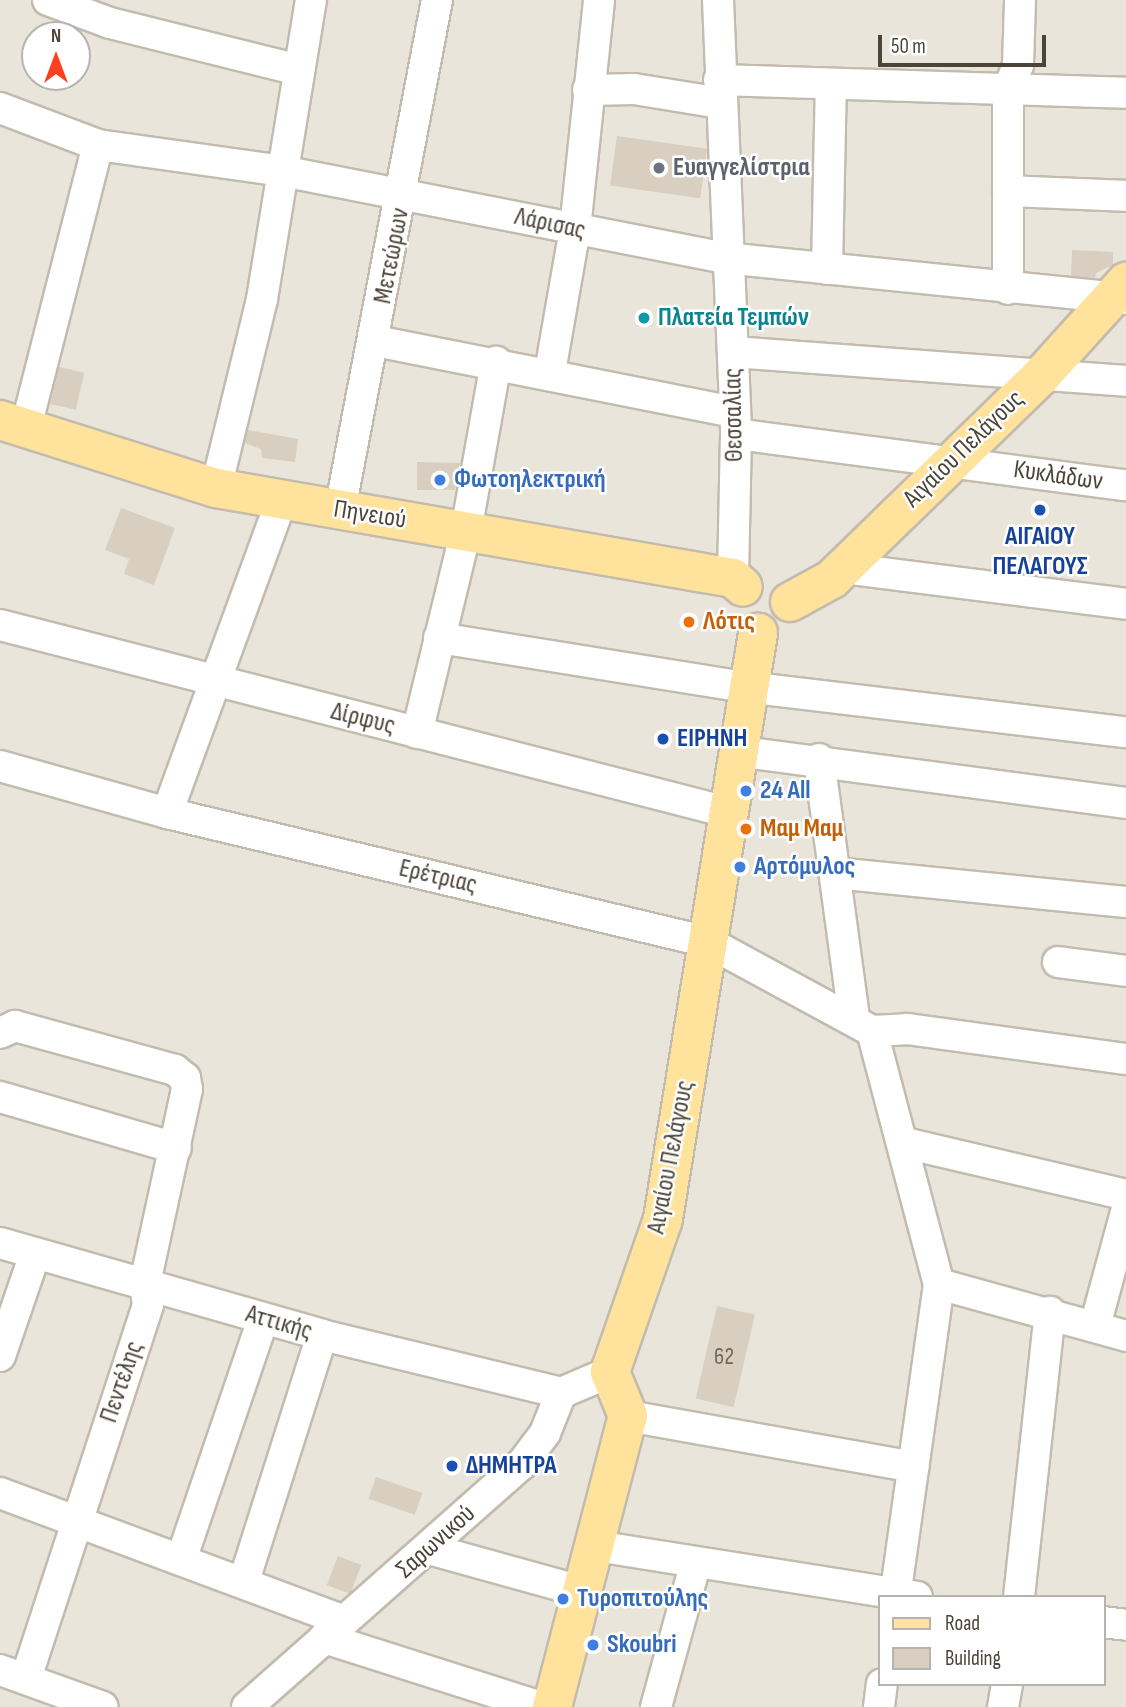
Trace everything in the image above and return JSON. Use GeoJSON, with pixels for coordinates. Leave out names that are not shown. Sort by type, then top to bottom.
{"type":"FeatureCollection","features":[{"type":"Feature","properties":{"kind":"main road","name":"Αιγαίου Πελάγους"},"geometry":{"type":"LineString","coordinates":[[790,602],[828,583],[949,460],[1041,376],[1120,293]]}},
{"type":"Feature","properties":{"kind":"main road","name":"Πηνειού"},"geometry":{"type":"LineString","coordinates":[[12,425],[216,488],[467,531],[738,582],[767,579],[783,587],[790,602]]}},
{"type":"Feature","properties":{"kind":"main road"},"geometry":{"type":"LineString","coordinates":[[738,582],[737,615],[758,633],[780,628],[790,602]]}},
{"type":"Feature","properties":{"kind":"main road","name":"Αιγαίου Πελάγους"},"geometry":{"type":"LineString","coordinates":[[610,1372],[663,1219],[746,687],[758,633]]}},
{"type":"Feature","properties":{"kind":"main road"},"geometry":{"type":"LineString","coordinates":[[552,1707],[628,1416],[610,1372]]}},
{"type":"Feature","properties":{"kind":"street"},"geometry":{"type":"LineString","coordinates":[[48,0],[110,23],[299,70]]}},
{"type":"Feature","properties":{"kind":"street"},"geometry":{"type":"LineString","coordinates":[[216,488],[262,299],[311,0]]}},
{"type":"Feature","properties":{"kind":"street","name":"Μετεώρων"},"geometry":{"type":"LineString","coordinates":[[340,510],[404,193],[437,0]]}},
{"type":"Feature","properties":{"kind":"street"},"geometry":{"type":"LineString","coordinates":[[550,372],[575,229],[599,0]]}},
{"type":"Feature","properties":{"kind":"street","name":"Θεσσαλίας"},"geometry":{"type":"LineString","coordinates":[[718,0],[724,258],[733,352],[738,582]]}},
{"type":"Feature","properties":{"kind":"street"},"geometry":{"type":"LineString","coordinates":[[1008,289],[1008,90],[1018,65],[1020,0]]}},
{"type":"Feature","properties":{"kind":"street"},"geometry":{"type":"LineString","coordinates":[[588,90],[719,91],[831,84],[1126,93]]}},
{"type":"Feature","properties":{"kind":"street"},"geometry":{"type":"LineString","coordinates":[[827,269],[831,84]]}},
{"type":"Feature","properties":{"kind":"street","name":"Λάρισας"},"geometry":{"type":"LineString","coordinates":[[1,111],[97,145],[282,171],[724,258],[1008,289],[1120,293]]}},
{"type":"Feature","properties":{"kind":"street"},"geometry":{"type":"LineString","coordinates":[[12,425],[97,145]]}},
{"type":"Feature","properties":{"kind":"street"},"geometry":{"type":"LineString","coordinates":[[1008,191],[1126,196]]}},
{"type":"Feature","properties":{"kind":"street","name":"Κυκλάδων"},"geometry":{"type":"LineString","coordinates":[[375,341],[550,372],[735,423],[949,460],[1126,485]]}},
{"type":"Feature","properties":{"kind":"street"},"geometry":{"type":"LineString","coordinates":[[733,352],[1126,381]]}},
{"type":"Feature","properties":{"kind":"street"},"geometry":{"type":"LineString","coordinates":[[416,733],[467,531],[496,362]]}},
{"type":"Feature","properties":{"kind":"street"},"geometry":{"type":"LineString","coordinates":[[167,813],[281,501]]}},
{"type":"Feature","properties":{"kind":"street"},"geometry":{"type":"LineString","coordinates":[[843,568],[1126,604]]}},
{"type":"Feature","properties":{"kind":"street","name":"Δίρφυς"},"geometry":{"type":"LineString","coordinates":[[0,625],[727,812]]}},
{"type":"Feature","properties":{"kind":"street"},"geometry":{"type":"LineString","coordinates":[[439,638],[746,687],[1126,732]]}},
{"type":"Feature","properties":{"kind":"street"},"geometry":{"type":"LineString","coordinates":[[736,751],[1126,803]]}},
{"type":"Feature","properties":{"kind":"street"},"geometry":{"type":"LineString","coordinates":[[819,760],[835,873],[863,1024],[905,1143],[940,1284],[914,1467],[902,1595]]}},
{"type":"Feature","properties":{"kind":"street","name":"Ερέτριας"},"geometry":{"type":"LineString","coordinates":[[0,766],[167,813],[708,942],[863,1024]]}},
{"type":"Feature","properties":{"kind":"street"},"geometry":{"type":"LineString","coordinates":[[835,873],[1126,902]]}},
{"type":"Feature","properties":{"kind":"street"},"geometry":{"type":"LineString","coordinates":[[1058,962],[1126,971]]}},
{"type":"Feature","properties":{"kind":"street"},"geometry":{"type":"LineString","coordinates":[[863,1024],[1126,1059]]}},
{"type":"Feature","properties":{"kind":"street","name":"Πεντέλης"},"geometry":{"type":"LineString","coordinates":[[2,1030],[162,1067],[185,1079],[176,1148],[145,1284],[148,1305],[75,1519],[13,1674]]}},
{"type":"Feature","properties":{"kind":"street"},"geometry":{"type":"LineString","coordinates":[[0,1097],[176,1148]]}},
{"type":"Feature","properties":{"kind":"street"},"geometry":{"type":"LineString","coordinates":[[905,1143],[1126,1195]]}},
{"type":"Feature","properties":{"kind":"street"},"geometry":{"type":"LineString","coordinates":[[1095,1326],[1126,1212]]}},
{"type":"Feature","properties":{"kind":"street","name":"Αττικής"},"geometry":{"type":"LineString","coordinates":[[0,1243],[322,1335],[561,1393]]}},
{"type":"Feature","properties":{"kind":"street"},"geometry":{"type":"LineString","coordinates":[[0,1356],[35,1254]]}},
{"type":"Feature","properties":{"kind":"street"},"geometry":{"type":"LineString","coordinates":[[940,1284],[1050,1312],[1126,1336]]}},
{"type":"Feature","properties":{"kind":"street"},"geometry":{"type":"LineString","coordinates":[[1019,1595],[1050,1312]]}},
{"type":"Feature","properties":{"kind":"street"},"geometry":{"type":"LineString","coordinates":[[181,1560],[263,1319]]}},
{"type":"Feature","properties":{"kind":"street"},"geometry":{"type":"LineString","coordinates":[[244,1581],[322,1335]]}},
{"type":"Feature","properties":{"kind":"street"},"geometry":{"type":"LineString","coordinates":[[561,1393],[610,1372]]}},
{"type":"Feature","properties":{"kind":"street","name":"Σαρωνικού"},"geometry":{"type":"LineString","coordinates":[[247,1707],[521,1465],[545,1433],[561,1393]]}},
{"type":"Feature","properties":{"kind":"street"},"geometry":{"type":"LineString","coordinates":[[628,1416],[914,1467]]}},
{"type":"Feature","properties":{"kind":"street"},"geometry":{"type":"LineString","coordinates":[[0,1493],[244,1581],[334,1630],[541,1707]]}},
{"type":"Feature","properties":{"kind":"street"},"geometry":{"type":"LineString","coordinates":[[596,1546],[695,1566],[895,1595]]}},
{"type":"Feature","properties":{"kind":"street"},"geometry":{"type":"LineString","coordinates":[[429,1549],[584,1592]]}},
{"type":"Feature","properties":{"kind":"street"},"geometry":{"type":"LineString","coordinates":[[656,1707],[695,1566]]}},
{"type":"Feature","properties":{"kind":"street"},"geometry":{"type":"LineString","coordinates":[[1105,1622],[1126,1625]]}},
{"type":"Feature","properties":{"kind":"street"},"geometry":{"type":"LineString","coordinates":[[13,1674],[103,1707]]}},
{"type":"Feature","properties":{"kind":"street"},"geometry":{"type":"LineString","coordinates":[[879,1707],[882,1686]]}},
{"type":"Feature","properties":{"kind":"street"},"geometry":{"type":"LineString","coordinates":[[1003,1707],[1006,1686]]}},
{"type":"Feature","properties":{"kind":"shaded area"},"geometry":{"type":"Polygon","coordinates":[[[0,0],[1126,0],[1126,1707],[0,1707],[0,0]]]}},
{"type":"Feature","properties":{"kind":"building","name":"Ευαγγελίστρια"},"geometry":{"type":"Polygon","coordinates":[[[617,136],[707,149],[700,198],[610,186],[617,136]]]}},
{"type":"Feature","properties":{"kind":"building"},"geometry":{"type":"Polygon","coordinates":[[[1072,250],[1113,252],[1113,265],[1096,273],[1095,278],[1071,276],[1072,250]]]}},
{"type":"Feature","properties":{"kind":"building"},"geometry":{"type":"Polygon","coordinates":[[[59,367],[84,373],[76,410],[50,404],[59,367]]]}},
{"type":"Feature","properties":{"kind":"building"},"geometry":{"type":"Polygon","coordinates":[[[248,430],[298,439],[295,462],[262,458],[261,449],[245,443],[248,430]]]}},
{"type":"Feature","properties":{"kind":"building"},"geometry":{"type":"Polygon","coordinates":[[[417,462],[460,463],[455,490],[417,490],[417,462]]]}},
{"type":"Feature","properties":{"kind":"building"},"geometry":{"type":"Polygon","coordinates":[[[121,508],[175,528],[154,585],[124,574],[129,559],[105,550],[121,508]]]}},
{"type":"Feature","properties":{"kind":"building"},"geometry":{"type":"Polygon","coordinates":[[[717,1306],[755,1315],[734,1407],[696,1399],[717,1306]]]}},
{"type":"Feature","properties":{"kind":"building"},"geometry":{"type":"Polygon","coordinates":[[[376,1477],[422,1493],[415,1515],[369,1499],[376,1477]]]}},
{"type":"Feature","properties":{"kind":"building"},"geometry":{"type":"Polygon","coordinates":[[[338,1556],[361,1565],[350,1594],[327,1585],[338,1556]]]}},
{"type":"Feature","properties":{"kind":"place","name":"Ευαγγελίστρια"},"geometry":{"type":"Point","coordinates":[659,168]}},
{"type":"Feature","properties":{"kind":"place","name":"Πλατεία Τεμπών"},"geometry":{"type":"Point","coordinates":[644,318]}},
{"type":"Feature","properties":{"kind":"place","name":"Φωτοηλεκτρική"},"geometry":{"type":"Point","coordinates":[440,480]}},
{"type":"Feature","properties":{"kind":"place","name":"ΑΙΓΑΙΟΥ ΠΕΛΑΓΟΥΣ"},"geometry":{"type":"Point","coordinates":[1040,510]}},
{"type":"Feature","properties":{"kind":"place","name":"Λότις"},"geometry":{"type":"Point","coordinates":[689,622]}},
{"type":"Feature","properties":{"kind":"place","name":"ΕΙΡΗΝΗ"},"geometry":{"type":"Point","coordinates":[663,739]}},
{"type":"Feature","properties":{"kind":"place","name":"24 All"},"geometry":{"type":"Point","coordinates":[746,791]}},
{"type":"Feature","properties":{"kind":"place","name":"Μαμ Μαμ"},"geometry":{"type":"Point","coordinates":[746,829]}},
{"type":"Feature","properties":{"kind":"place","name":"Αρτόμυλος"},"geometry":{"type":"Point","coordinates":[740,867]}},
{"type":"Feature","properties":{"kind":"place","name":"ΔΗΜΗΤΡΑ"},"geometry":{"type":"Point","coordinates":[452,1466]}},
{"type":"Feature","properties":{"kind":"place","name":"Τυροπιτούλης"},"geometry":{"type":"Point","coordinates":[563,1599]}},
{"type":"Feature","properties":{"kind":"place","name":"Skoubri"},"geometry":{"type":"Point","coordinates":[593,1645]}}]}
